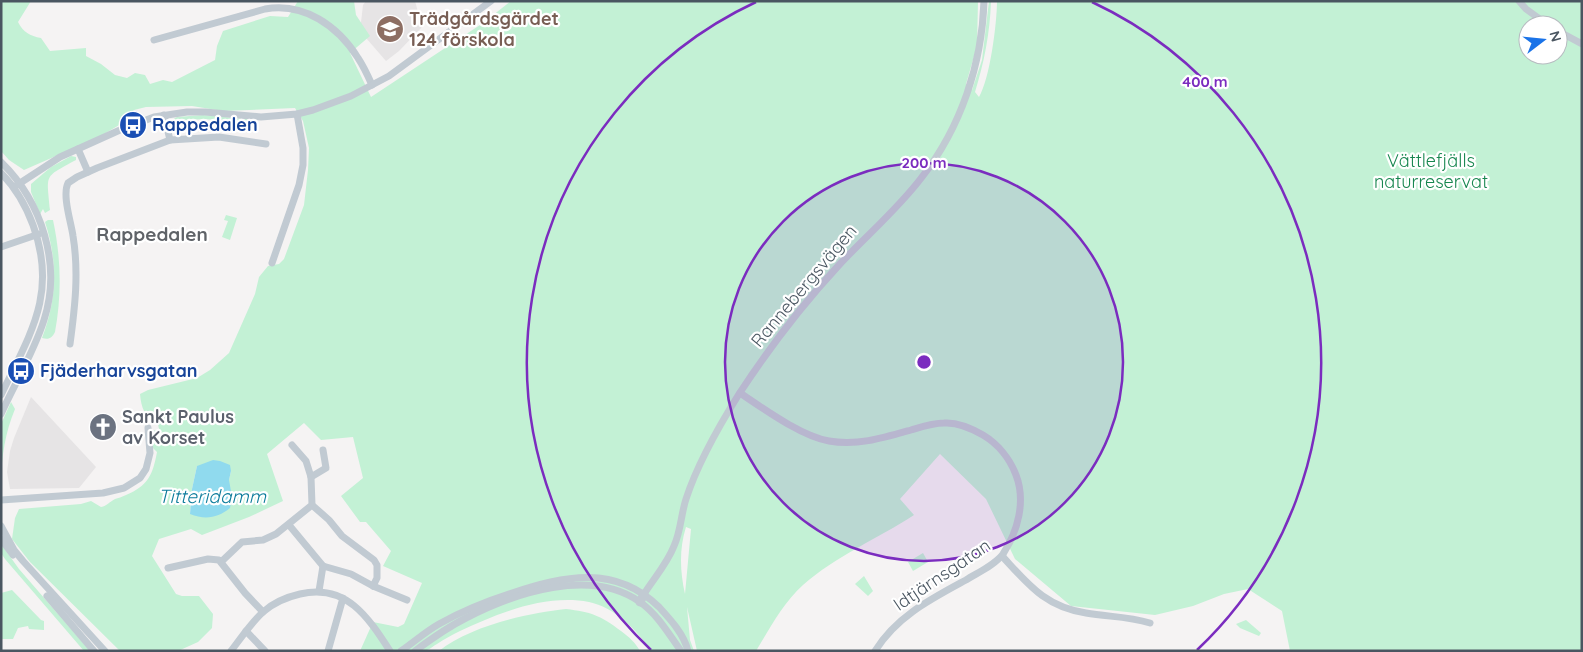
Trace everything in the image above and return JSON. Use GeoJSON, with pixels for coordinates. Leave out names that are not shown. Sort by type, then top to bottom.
{"type":"FeatureCollection","features":[{"type":"Feature","properties":{"kind":"street"},"geometry":{"type":"LineString","coordinates":[[17,185],[48,164],[78,149],[133,124],[164,115],[205,112],[261,118],[297,114],[331,104],[372,86],[408,63],[491,1]]}},
{"type":"Feature","properties":{"kind":"street","name":"Rannebergsvägen"},"geometry":{"type":"LineString","coordinates":[[642,598],[669,558],[675,544],[686,499],[698,468],[740,393],[771,347],[797,314],[839,266],[905,197],[922,177],[947,138],[959,114],[976,64],[984,1]]}},
{"type":"Feature","properties":{"kind":"street"},"geometry":{"type":"LineString","coordinates":[[1519,1],[1526,10],[1533,15]]}},
{"type":"Feature","properties":{"kind":"street"},"geometry":{"type":"LineString","coordinates":[[154,40],[265,9],[279,6],[289,7],[321,19],[341,36],[358,58],[372,86]]}},
{"type":"Feature","properties":{"kind":"street"},"geometry":{"type":"LineString","coordinates":[[1568,36],[1582,44]]}},
{"type":"Feature","properties":{"kind":"street"},"geometry":{"type":"LineString","coordinates":[[272,263],[299,185],[303,165],[304,148],[297,114]]}},
{"type":"Feature","properties":{"kind":"street"},"geometry":{"type":"LineString","coordinates":[[164,115],[170,140]]}},
{"type":"Feature","properties":{"kind":"street"},"geometry":{"type":"LineString","coordinates":[[70,344],[77,273],[74,238],[66,190],[70,181],[170,140],[219,137],[266,144]]}},
{"type":"Feature","properties":{"kind":"street"},"geometry":{"type":"LineString","coordinates":[[78,149],[88,172]]}},
{"type":"Feature","properties":{"kind":"street"},"geometry":{"type":"LineString","coordinates":[[1,162],[33,205],[48,247],[50,269],[50,297],[47,310],[37,338],[1,414]]}},
{"type":"Feature","properties":{"kind":"street"},"geometry":{"type":"LineString","coordinates":[[1,173],[17,185],[36,235],[41,252],[43,270],[40,308],[29,338],[1,395]]}},
{"type":"Feature","properties":{"kind":"street"},"geometry":{"type":"LineString","coordinates":[[1,247],[44,232]]}},
{"type":"Feature","properties":{"kind":"street","name":"Idtjärnsgatan"},"geometry":{"type":"LineString","coordinates":[[740,393],[797,429],[816,438],[830,441],[858,443],[944,423],[959,425],[976,431],[990,440],[1001,449],[1012,466],[1019,485],[1020,498],[1017,525],[1002,556],[974,575],[911,612],[886,634],[875,651]]}},
{"type":"Feature","properties":{"kind":"street"},"geometry":{"type":"LineString","coordinates":[[1,500],[103,492],[124,488],[140,478],[146,469],[150,453],[148,428]]}},
{"type":"Feature","properties":{"kind":"street"},"geometry":{"type":"LineString","coordinates":[[292,445],[306,461],[311,476],[312,505],[329,520],[342,536],[374,560],[377,565],[373,586]]}},
{"type":"Feature","properties":{"kind":"street"},"geometry":{"type":"LineString","coordinates":[[311,476],[326,468],[323,450]]}},
{"type":"Feature","properties":{"kind":"street"},"geometry":{"type":"LineString","coordinates":[[221,562],[242,542],[264,540],[276,534],[312,505]]}},
{"type":"Feature","properties":{"kind":"street"},"geometry":{"type":"LineString","coordinates":[[289,525],[323,566],[351,574],[373,586],[407,600]]}},
{"type":"Feature","properties":{"kind":"street"},"geometry":{"type":"LineString","coordinates":[[1,526],[23,561],[105,651]]}},
{"type":"Feature","properties":{"kind":"street"},"geometry":{"type":"LineString","coordinates":[[1,539],[94,651]]}},
{"type":"Feature","properties":{"kind":"street"},"geometry":{"type":"LineString","coordinates":[[1002,556],[1036,592],[1058,605],[1087,614],[1137,618],[1150,623]]}},
{"type":"Feature","properties":{"kind":"street"},"geometry":{"type":"LineString","coordinates":[[168,568],[208,559],[219,560],[263,612]]}},
{"type":"Feature","properties":{"kind":"street"},"geometry":{"type":"LineString","coordinates":[[319,591],[323,566]]}},
{"type":"Feature","properties":{"kind":"street"},"geometry":{"type":"LineString","coordinates":[[401,651],[438,625],[471,608],[547,582],[576,577],[597,577],[618,582],[666,614],[679,631],[688,651]]}},
{"type":"Feature","properties":{"kind":"street"},"geometry":{"type":"LineString","coordinates":[[415,651],[466,618],[500,603],[541,590],[563,586],[594,585],[642,598],[664,625],[681,651]]}},
{"type":"Feature","properties":{"kind":"street"},"geometry":{"type":"LineString","coordinates":[[231,651],[263,612],[291,596],[319,591],[336,594],[357,607],[390,651]]}},
{"type":"Feature","properties":{"kind":"street"},"geometry":{"type":"LineString","coordinates":[[328,651],[343,598]]}},
{"type":"Feature","properties":{"kind":"street"},"geometry":{"type":"LineString","coordinates":[[246,631],[265,651]]}},
{"type":"Feature","properties":{"kind":"shaded area","name":"Trädgårdsgärdet 124 förskola"},"geometry":{"type":"Polygon","coordinates":[[[366,1],[415,1],[422,27],[399,51],[386,61],[360,31],[363,5],[366,1]]]}},
{"type":"Feature","properties":{"kind":"shaded area"},"geometry":{"type":"Polygon","coordinates":[[[31,397],[96,467],[79,488],[10,489],[7,472],[10,451],[31,397]]]}},
{"type":"Feature","properties":{"kind":"green space","name":"Vättlefjälls naturreservat"},"geometry":{"type":"Polygon","coordinates":[[[1,1],[31,1],[18,22],[27,33],[41,38],[50,51],[86,48],[86,56],[101,64],[115,75],[127,78],[135,73],[145,75],[150,84],[163,80],[172,82],[215,60],[217,46],[223,31],[270,16],[288,17],[298,1],[354,1],[356,15],[370,36],[350,53],[371,97],[483,23],[511,1],[978,1],[977,46],[966,84],[972,90],[982,60],[989,1],[991,1],[986,48],[975,92],[979,97],[990,65],[997,1],[1582,1],[1582,651],[1290,651],[1282,611],[1248,589],[1224,594],[1193,606],[1155,615],[1071,606],[1015,559],[986,499],[940,454],[900,499],[914,515],[843,556],[803,585],[783,608],[756,651],[697,651],[687,607],[690,640],[694,651],[651,651],[639,635],[616,614],[589,602],[572,600],[539,603],[506,612],[460,631],[424,651],[401,651],[399,649],[395,651],[360,651],[373,622],[398,627],[404,624],[422,583],[383,566],[391,551],[366,522],[360,522],[341,496],[363,478],[353,437],[321,440],[304,423],[267,454],[283,501],[249,517],[202,535],[191,529],[159,539],[152,556],[176,594],[199,596],[213,614],[212,628],[198,642],[178,651],[120,651],[30,562],[12,539],[15,518],[19,509],[81,504],[91,501],[101,507],[140,488],[148,478],[154,467],[157,452],[152,447],[153,431],[159,429],[158,424],[144,412],[140,394],[148,390],[197,378],[210,370],[229,353],[255,294],[259,277],[268,266],[279,264],[284,259],[304,205],[309,148],[303,121],[295,108],[223,111],[192,106],[146,107],[134,110],[121,124],[97,138],[24,170],[9,160],[1,151],[1,1]],[[197,466],[192,489],[190,514],[229,480],[231,471],[197,466]],[[686,527],[681,560],[685,594],[691,529],[686,527]]]}},
{"type":"Feature","properties":{"kind":"green space"},"geometry":{"type":"Polygon","coordinates":[[[203,115],[257,120],[257,124],[205,119],[170,121],[177,117],[203,115]]]}},
{"type":"Feature","properties":{"kind":"green space"},"geometry":{"type":"Polygon","coordinates":[[[71,156],[76,157],[76,160],[52,174],[48,183],[50,210],[45,213],[43,209],[40,214],[31,192],[31,184],[51,167],[71,156]]]}},
{"type":"Feature","properties":{"kind":"green space"},"geometry":{"type":"Polygon","coordinates":[[[226,215],[237,218],[230,240],[222,237],[228,221],[224,220],[226,215]]]}},
{"type":"Feature","properties":{"kind":"green space"},"geometry":{"type":"Polygon","coordinates":[[[53,220],[56,234],[60,290],[55,332],[47,339],[42,338],[51,309],[54,281],[52,252],[45,222],[53,220]]]}},
{"type":"Feature","properties":{"kind":"green space"},"geometry":{"type":"Polygon","coordinates":[[[11,402],[15,409],[5,444],[1,480],[1,424],[11,402]]]}},
{"type":"Feature","properties":{"kind":"green space"},"geometry":{"type":"Polygon","coordinates":[[[1,544],[19,569],[90,651],[84,651],[5,559],[1,553],[1,544]]]}},
{"type":"Feature","properties":{"kind":"green space"},"geometry":{"type":"Polygon","coordinates":[[[923,553],[928,562],[913,571],[908,562],[923,553]]]}},
{"type":"Feature","properties":{"kind":"green space"},"geometry":{"type":"Polygon","coordinates":[[[864,576],[873,591],[868,596],[855,584],[864,576]]]}},
{"type":"Feature","properties":{"kind":"green space"},"geometry":{"type":"Polygon","coordinates":[[[12,590],[44,621],[44,630],[29,629],[28,626],[18,628],[13,639],[1,639],[1,593],[12,590]]]}},
{"type":"Feature","properties":{"kind":"green space"},"geometry":{"type":"Polygon","coordinates":[[[566,609],[589,613],[607,621],[629,638],[640,651],[439,651],[466,634],[500,622],[517,617],[566,609]]]}},
{"type":"Feature","properties":{"kind":"green space"},"geometry":{"type":"Polygon","coordinates":[[[1246,620],[1261,633],[1259,636],[1240,628],[1236,624],[1246,620]]]}},
{"type":"Feature","properties":{"kind":"water","name":"Titteridamm"},"geometry":{"type":"Polygon","coordinates":[[[213,460],[230,465],[229,480],[232,497],[230,508],[221,514],[211,517],[190,514],[192,489],[197,466],[213,460]]]}},
{"type":"Feature","properties":{"kind":"place","name":"Trädgårdsgärdet 124 förskola"},"geometry":{"type":"Point","coordinates":[390,29]}},
{"type":"Feature","properties":{"kind":"place","name":"Rappedalen"},"geometry":{"type":"Point","coordinates":[133,125]}},
{"type":"Feature","properties":{"kind":"place","name":"Fjäderharvsgatan"},"geometry":{"type":"Point","coordinates":[21,371]}},
{"type":"Feature","properties":{"kind":"place","name":"Sankt Paulus av Korset"},"geometry":{"type":"Point","coordinates":[103,427]}},
{"type":"Feature","properties":{"kind":"district","name":"Rappedalen"},"geometry":{"type":"Point","coordinates":[152,234]}}]}
